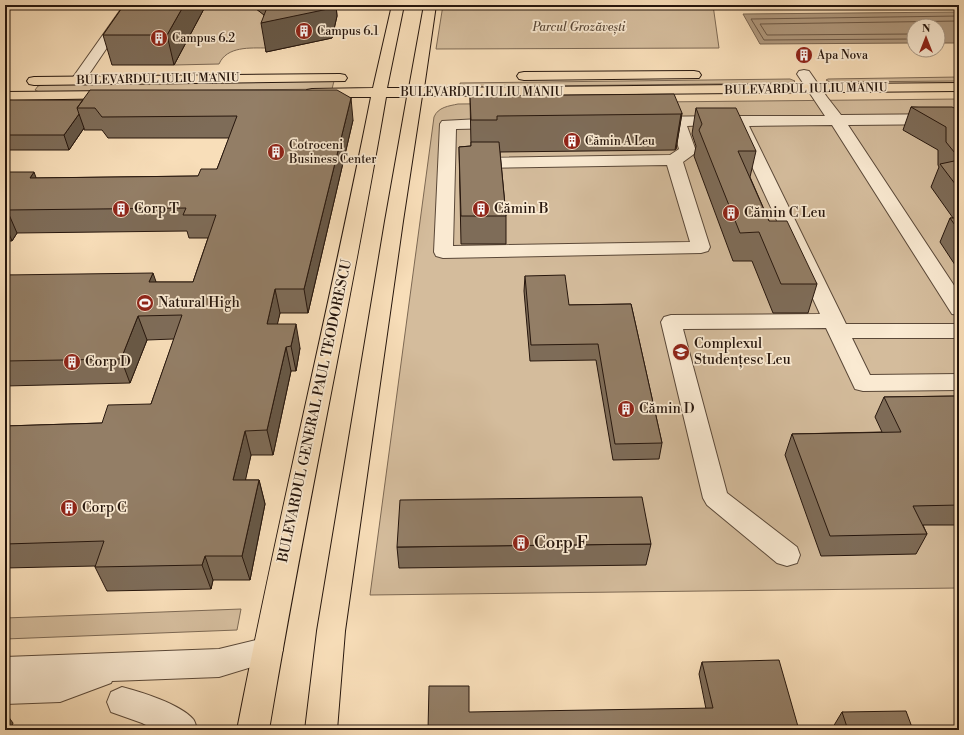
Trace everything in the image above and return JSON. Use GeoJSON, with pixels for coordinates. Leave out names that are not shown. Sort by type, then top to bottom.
{"type":"FeatureCollection","features":[{"type":"Feature","properties":{"kind":"main road","name":"BULEVARDUL GENERAL PAUL TEODORESCU"},"geometry":{"type":"LineString","coordinates":[[253,730],[276,598],[364,175],[379,92],[368,77],[398,5]]}},
{"type":"Feature","properties":{"kind":"main road"},"geometry":{"type":"LineString","coordinates":[[320,730],[331,631],[394,221],[413,80],[430,5]]}},
{"type":"Feature","properties":{"kind":"main road","name":"BULEVARDUL IULIU MANIU"},"geometry":{"type":"LineString","coordinates":[[510,76],[708,74]]}},
{"type":"Feature","properties":{"kind":"main road","name":"BULEVARDUL IULIU MANIU"},"geometry":{"type":"LineString","coordinates":[[788,74],[804,74]]}},
{"type":"Feature","properties":{"kind":"main road","name":"BULEVARDUL IULIU MANIU"},"geometry":{"type":"LineString","coordinates":[[18,81],[368,77],[413,80],[817,81],[959,87]]}},
{"type":"Feature","properties":{"kind":"main road","name":"BULEVARDUL IULIU MANIU"},"geometry":{"type":"LineString","coordinates":[[296,93],[379,92],[413,80]]}},
{"type":"Feature","properties":{"kind":"main road","name":"BULEVARDUL IULIU MANIU"},"geometry":{"type":"LineString","coordinates":[[5,96],[130,95]]}},
{"type":"Feature","properties":{"kind":"street"},"geometry":{"type":"LineString","coordinates":[[78,80],[130,5]]}},
{"type":"Feature","properties":{"kind":"street"},"geometry":{"type":"LineString","coordinates":[[804,74],[817,81],[837,120],[959,309]]}},
{"type":"Feature","properties":{"kind":"street"},"geometry":{"type":"LineString","coordinates":[[639,122],[959,119]]}},
{"type":"Feature","properties":{"kind":"street"},"geometry":{"type":"LineString","coordinates":[[739,121],[863,383],[959,382]]}},
{"type":"Feature","properties":{"kind":"street"},"geometry":{"type":"LineString","coordinates":[[446,163],[674,160],[688,151],[678,122]]}},
{"type":"Feature","properties":{"kind":"street"},"geometry":{"type":"LineString","coordinates":[[512,123],[448,124],[443,252],[701,247],[674,160]]}},
{"type":"Feature","properties":{"kind":"street"},"geometry":{"type":"LineString","coordinates":[[787,555],[716,498],[671,322],[959,331]]}},
{"type":"Feature","properties":{"kind":"street"},"geometry":{"type":"LineString","coordinates":[[5,671],[219,663],[268,650]]}},
{"type":"Feature","properties":{"kind":"street"},"geometry":{"type":"LineString","coordinates":[[5,690],[60,688],[118,667]]}},
{"type":"Feature","properties":{"kind":"street"},"geometry":{"type":"LineString","coordinates":[[122,702],[144,707],[182,730]]}},
{"type":"Feature","properties":{"kind":"green space"},"geometry":{"type":"Polygon","coordinates":[[[205,5],[251,5],[277,25],[267,48],[246,48],[233,51],[227,54],[219,64],[174,65],[205,5]]]}},
{"type":"Feature","properties":{"kind":"green space","name":"Parcul Grozăvești"},"geometry":{"type":"Polygon","coordinates":[[[443,5],[713,5],[719,48],[436,49],[443,5]]]}},
{"type":"Feature","properties":{"kind":"green space"},"geometry":{"type":"Polygon","coordinates":[[[959,77],[959,81],[830,82],[826,80],[828,79],[959,77]]]}},
{"type":"Feature","properties":{"kind":"green space"},"geometry":{"type":"Polygon","coordinates":[[[790,79],[795,81],[793,83],[460,87],[460,83],[790,79]]]}},
{"type":"Feature","properties":{"kind":"green space"},"geometry":{"type":"Polygon","coordinates":[[[334,81],[332,89],[39,92],[35,90],[38,86],[47,84],[334,81]]]}},
{"type":"Feature","properties":{"kind":"green space","name":"Complexul Studențesc Leu"},"geometry":{"type":"Polygon","coordinates":[[[959,99],[959,588],[370,595],[434,117],[438,111],[458,104],[959,99]]]}},
{"type":"Feature","properties":{"kind":"green space"},"geometry":{"type":"Polygon","coordinates":[[[241,609],[237,630],[5,639],[5,618],[241,609]]]}},
{"type":"Feature","properties":{"kind":"water"},"geometry":{"type":"Polygon","coordinates":[[[733,5],[813,5],[816,8],[732,9],[733,5]]]}},
{"type":"Feature","properties":{"kind":"water"},"geometry":{"type":"Polygon","coordinates":[[[818,5],[950,5],[954,8],[820,8],[818,5]]]}},
{"type":"Feature","properties":{"kind":"water"},"geometry":{"type":"Polygon","coordinates":[[[959,12],[959,43],[946,43],[946,18],[906,18],[906,43],[760,44],[743,14],[959,12]]]}},
{"type":"Feature","properties":{"kind":"building"},"geometry":{"type":"Polygon","coordinates":[[[124,5],[184,5],[167,35],[103,35],[124,5]]]}},
{"type":"Feature","properties":{"kind":"building"},"geometry":{"type":"Polygon","coordinates":[[[268,5],[329,5],[328,9],[261,23],[268,5]]]}},
{"type":"Feature","properties":{"kind":"building"},"geometry":{"type":"Polygon","coordinates":[[[90,90],[337,90],[351,98],[304,289],[275,289],[267,324],[296,324],[291,346],[286,347],[267,430],[245,431],[233,480],[259,480],[242,556],[205,556],[202,565],[95,567],[104,541],[5,544],[5,426],[102,423],[108,405],[151,404],[182,315],[138,316],[121,359],[5,361],[5,275],[153,273],[149,282],[193,282],[216,215],[183,215],[186,208],[7,210],[5,213],[5,172],[34,172],[30,178],[198,176],[201,169],[217,169],[237,116],[102,117],[95,108],[77,108],[90,90]]]}},
{"type":"Feature","properties":{"kind":"building"},"geometry":{"type":"Polygon","coordinates":[[[674,94],[682,113],[681,114],[497,116],[497,120],[471,120],[470,96],[674,94]]]}},
{"type":"Feature","properties":{"kind":"building"},"geometry":{"type":"Polygon","coordinates":[[[5,100],[83,100],[77,108],[79,114],[64,135],[5,135],[5,100]]]}},
{"type":"Feature","properties":{"kind":"building"},"geometry":{"type":"Polygon","coordinates":[[[911,107],[952,107],[959,110],[959,158],[946,142],[946,127],[911,107]]]}},
{"type":"Feature","properties":{"kind":"building"},"geometry":{"type":"Polygon","coordinates":[[[696,108],[736,108],[756,151],[738,151],[769,221],[787,221],[817,284],[781,284],[759,232],[740,233],[699,130],[702,124],[696,108]]]}},
{"type":"Feature","properties":{"kind":"building"},"geometry":{"type":"Polygon","coordinates":[[[471,142],[499,142],[506,216],[461,216],[459,147],[471,146],[471,142]]]}},
{"type":"Feature","properties":{"kind":"building"},"geometry":{"type":"Polygon","coordinates":[[[959,160],[959,189],[940,164],[959,160]]]}},
{"type":"Feature","properties":{"kind":"building"},"geometry":{"type":"Polygon","coordinates":[[[950,218],[959,218],[959,231],[950,218]]]}},
{"type":"Feature","properties":{"kind":"building"},"geometry":{"type":"Polygon","coordinates":[[[565,275],[569,305],[631,304],[662,443],[615,444],[598,344],[531,345],[525,276],[565,275]]]}},
{"type":"Feature","properties":{"kind":"building"},"geometry":{"type":"Polygon","coordinates":[[[959,396],[959,505],[913,506],[927,534],[830,536],[792,434],[901,432],[884,397],[959,396]]]}},
{"type":"Feature","properties":{"kind":"building"},"geometry":{"type":"Polygon","coordinates":[[[642,497],[651,544],[397,547],[400,500],[642,497]]]}},
{"type":"Feature","properties":{"kind":"building"},"geometry":{"type":"Polygon","coordinates":[[[779,660],[799,730],[428,730],[429,686],[469,686],[469,712],[713,708],[702,662],[779,660]]]}},
{"type":"Feature","properties":{"kind":"building"},"geometry":{"type":"Polygon","coordinates":[[[906,711],[913,730],[848,730],[842,712],[906,711]]]}},
{"type":"Feature","properties":{"kind":"place","name":"Campus 6.1"},"geometry":{"type":"Point","coordinates":[304,31]}},
{"type":"Feature","properties":{"kind":"place","name":"Campus 6.2"},"geometry":{"type":"Point","coordinates":[159,38]}},
{"type":"Feature","properties":{"kind":"place","name":"Apa Nova"},"geometry":{"type":"Point","coordinates":[804,55]}},
{"type":"Feature","properties":{"kind":"place","name":"Cămin A Leu"},"geometry":{"type":"Point","coordinates":[572,141]}},
{"type":"Feature","properties":{"kind":"place","name":"Cotroceni Business Center"},"geometry":{"type":"Point","coordinates":[276,152]}},
{"type":"Feature","properties":{"kind":"place","name":"Corp T"},"geometry":{"type":"Point","coordinates":[121,209]}},
{"type":"Feature","properties":{"kind":"place","name":"Cămin B"},"geometry":{"type":"Point","coordinates":[481,209]}},
{"type":"Feature","properties":{"kind":"place","name":"Cămin C Leu"},"geometry":{"type":"Point","coordinates":[731,213]}},
{"type":"Feature","properties":{"kind":"place","name":"Natural High"},"geometry":{"type":"Point","coordinates":[145,303]}},
{"type":"Feature","properties":{"kind":"place","name":"Complexul Studențesc Leu"},"geometry":{"type":"Point","coordinates":[681,352]}},
{"type":"Feature","properties":{"kind":"place","name":"Corp D"},"geometry":{"type":"Point","coordinates":[72,362]}},
{"type":"Feature","properties":{"kind":"place","name":"Cămin D"},"geometry":{"type":"Point","coordinates":[626,409]}},
{"type":"Feature","properties":{"kind":"place","name":"Corp C"},"geometry":{"type":"Point","coordinates":[69,508]}},
{"type":"Feature","properties":{"kind":"place","name":"Corp F"},"geometry":{"type":"Point","coordinates":[521,543]}}]}
